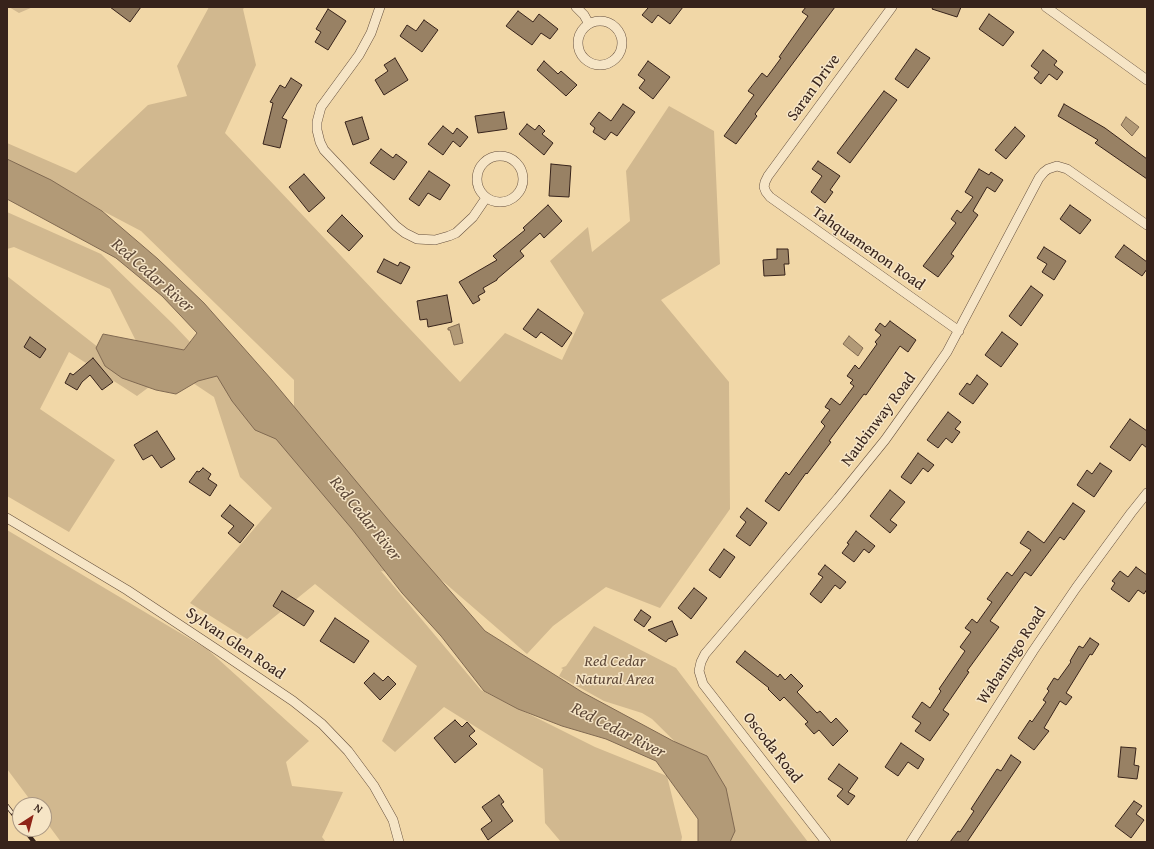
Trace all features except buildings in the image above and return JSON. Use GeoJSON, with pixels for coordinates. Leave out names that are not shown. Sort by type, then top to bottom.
{"type":"FeatureCollection","features":[{"type":"Feature","properties":{"kind":"street"},"geometry":{"type":"LineString","coordinates":[[380,7],[359,55],[321,108],[317,122],[317,130],[324,150],[396,226],[405,233],[417,239],[435,240],[456,233],[467,224],[486,198]]}},
{"type":"Feature","properties":{"kind":"street"},"geometry":{"type":"LineString","coordinates":[[576,7],[584,14],[589,24]]}},
{"type":"Feature","properties":{"kind":"street","name":"Saran Drive"},"geometry":{"type":"LineString","coordinates":[[764,188],[764,182],[768,176],[892,7]]}},
{"type":"Feature","properties":{"kind":"street"},"geometry":{"type":"LineString","coordinates":[[1046,7],[1147,80]]}},
{"type":"Feature","properties":{"kind":"street"},"geometry":{"type":"LineString","coordinates":[[596,21],[607,22],[616,28],[622,37],[622,48],[620,53],[608,64],[592,63],[583,56],[580,51],[579,40],[582,30],[589,24],[596,21]]}},
{"type":"Feature","properties":{"kind":"street"},"geometry":{"type":"LineString","coordinates":[[496,156],[502,156],[514,160],[523,176],[523,182],[519,193],[510,200],[504,202],[498,202],[486,198],[479,189],[477,183],[477,177],[481,166],[490,158],[496,156]]}},
{"type":"Feature","properties":{"kind":"street","name":"Naubinway Road"},"geometry":{"type":"LineString","coordinates":[[699,671],[705,654],[797,548],[885,440],[947,352],[1041,175],[1052,167],[1061,166],[1147,225]]}},
{"type":"Feature","properties":{"kind":"street","name":"Tahquamenon Road"},"geometry":{"type":"LineString","coordinates":[[764,188],[770,197],[959,331]]}},
{"type":"Feature","properties":{"kind":"street","name":"Wabaningo Road"},"geometry":{"type":"LineString","coordinates":[[911,842],[1033,651],[1085,576],[1147,493]]}},
{"type":"Feature","properties":{"kind":"street","name":"Sylvan Glen Road"},"geometry":{"type":"LineString","coordinates":[[7,518],[114,582],[293,701],[322,724],[348,751],[374,786],[393,820],[400,842]]}},
{"type":"Feature","properties":{"kind":"street","name":"Oscoda Road"},"geometry":{"type":"LineString","coordinates":[[699,671],[703,684],[826,842]]}},
{"type":"Feature","properties":{"kind":"green space"},"geometry":{"type":"Polygon","coordinates":[[[9,7],[33,7],[19,13],[9,7]]]}},
{"type":"Feature","properties":{"kind":"green space"},"geometry":{"type":"Polygon","coordinates":[[[209,7],[245,7],[243,9],[256,65],[225,133],[460,382],[505,333],[562,360],[584,313],[550,261],[588,227],[592,252],[630,221],[626,171],[669,106],[714,131],[720,264],[661,300],[729,382],[730,509],[660,608],[606,587],[553,626],[527,654],[438,577],[381,571],[481,690],[595,747],[667,776],[682,837],[681,842],[561,842],[545,823],[543,769],[444,707],[395,752],[382,741],[417,666],[315,584],[247,639],[190,603],[272,508],[240,477],[214,397],[139,347],[110,289],[14,247],[7,249],[7,212],[101,254],[173,324],[294,452],[294,380],[141,231],[21,168],[7,163],[7,143],[76,173],[148,105],[187,96],[177,66],[209,7]]]}},
{"type":"Feature","properties":{"kind":"green space"},"geometry":{"type":"Polygon","coordinates":[[[7,276],[149,387],[137,396],[69,352],[40,409],[115,460],[69,532],[7,496],[7,276]]]}},
{"type":"Feature","properties":{"kind":"green space"},"geometry":{"type":"Polygon","coordinates":[[[7,530],[207,649],[309,741],[286,762],[292,786],[343,792],[322,837],[326,842],[61,842],[52,830],[52,797],[28,797],[7,769],[7,530]]]}},
{"type":"Feature","properties":{"kind":"green space","name":"Red Cedar Natural Area"},"geometry":{"type":"Polygon","coordinates":[[[594,626],[676,668],[808,842],[721,842],[726,792],[652,719],[642,713],[604,701],[559,676],[563,669],[561,668],[566,666],[594,626]]]}},
{"type":"Feature","properties":{"kind":"water"},"geometry":{"type":"Polygon","coordinates":[[[1126,117],[1139,127],[1132,136],[1121,125],[1126,117]]]}},
{"type":"Feature","properties":{"kind":"water","name":"Red Cedar River"},"geometry":{"type":"Polygon","coordinates":[[[7,159],[51,180],[102,211],[158,259],[204,303],[271,379],[390,522],[485,631],[582,692],[673,741],[707,756],[726,788],[735,831],[730,842],[698,842],[698,819],[656,761],[606,739],[562,726],[518,709],[484,691],[441,636],[402,593],[352,529],[276,439],[255,430],[232,401],[217,376],[198,381],[176,394],[156,390],[122,378],[105,366],[96,348],[103,334],[184,350],[197,333],[162,296],[116,258],[7,199],[7,159]]]}},
{"type":"Feature","properties":{"kind":"water"},"geometry":{"type":"Polygon","coordinates":[[[459,324],[463,343],[454,345],[450,330],[448,330],[448,328],[459,324]]]}},
{"type":"Feature","properties":{"kind":"water"},"geometry":{"type":"Polygon","coordinates":[[[849,336],[863,348],[858,356],[843,344],[849,336]]]}},
{"type":"Feature","properties":{"kind":"railway"},"geometry":{"type":"LineString","coordinates":[[7,806],[12,813]]}},
{"type":"Feature","properties":{"kind":"railway"},"geometry":{"type":"LineString","coordinates":[[30,837],[34,842]]}}]}
